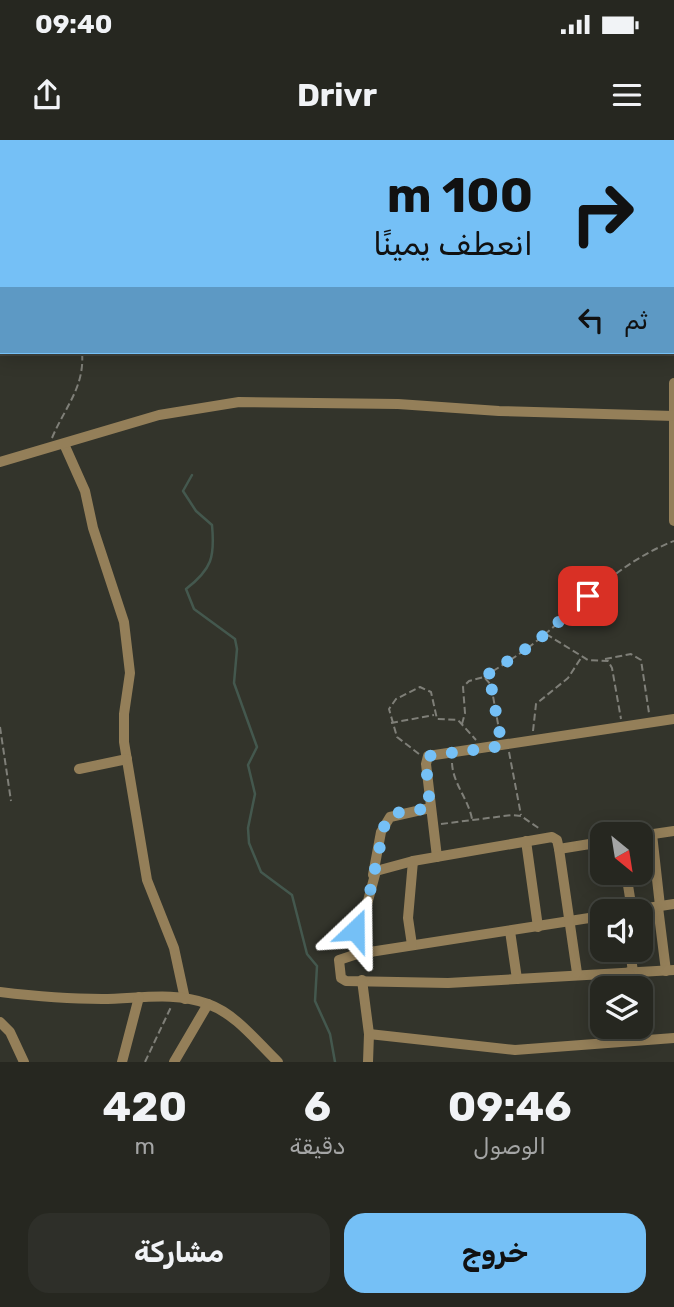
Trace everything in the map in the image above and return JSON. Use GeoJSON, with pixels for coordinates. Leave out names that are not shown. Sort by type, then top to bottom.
{"type":"FeatureCollection","features":[{"type":"Feature","properties":{"kind":"street"},"geometry":{"type":"LineString","coordinates":[[674,383],[674,522]]}},
{"type":"Feature","properties":{"kind":"street"},"geometry":{"type":"LineString","coordinates":[[0,462],[159,415],[239,402],[398,404],[499,411],[673,416]]}},
{"type":"Feature","properties":{"kind":"street"},"geometry":{"type":"LineString","coordinates":[[64,443],[85,491],[93,528],[126,631],[130,673],[123,727],[127,759],[147,880],[174,948],[181,998]]}},
{"type":"Feature","properties":{"kind":"street"},"geometry":{"type":"LineString","coordinates":[[438,857],[426,759],[436,753],[484,749],[674,719]]}},
{"type":"Feature","properties":{"kind":"street"},"geometry":{"type":"LineString","coordinates":[[79,769],[127,759]]}},
{"type":"Feature","properties":{"kind":"street"},"geometry":{"type":"LineString","coordinates":[[357,954],[356,925],[366,908],[381,832],[390,817],[430,808]]}},
{"type":"Feature","properties":{"kind":"street"},"geometry":{"type":"LineString","coordinates":[[653,834],[674,831]]}},
{"type":"Feature","properties":{"kind":"street"},"geometry":{"type":"LineString","coordinates":[[373,875],[381,869],[413,861],[552,837],[557,840],[559,849],[577,973]]}},
{"type":"Feature","properties":{"kind":"street"},"geometry":{"type":"LineString","coordinates":[[526,841],[538,928]]}},
{"type":"Feature","properties":{"kind":"street"},"geometry":{"type":"LineString","coordinates":[[559,849],[590,844]]}},
{"type":"Feature","properties":{"kind":"street"},"geometry":{"type":"LineString","coordinates":[[412,945],[408,918],[413,861]]}},
{"type":"Feature","properties":{"kind":"street"},"geometry":{"type":"LineString","coordinates":[[590,919],[357,954],[339,960],[340,975],[346,981],[448,983],[577,973],[670,970],[653,874]]}},
{"type":"Feature","properties":{"kind":"street"},"geometry":{"type":"LineString","coordinates":[[653,908],[674,904]]}},
{"type":"Feature","properties":{"kind":"street"},"geometry":{"type":"LineString","coordinates":[[510,931],[517,979]]}},
{"type":"Feature","properties":{"kind":"street"},"geometry":{"type":"LineString","coordinates":[[631,962],[631,976]]}},
{"type":"Feature","properties":{"kind":"street"},"geometry":{"type":"LineString","coordinates":[[362,980],[369,1034],[368,1062]]}},
{"type":"Feature","properties":{"kind":"street"},"geometry":{"type":"LineString","coordinates":[[0,992],[88,999],[181,998],[208,1004],[235,1021],[278,1062]]}},
{"type":"Feature","properties":{"kind":"street"},"geometry":{"type":"LineString","coordinates":[[122,1062],[139,997]]}},
{"type":"Feature","properties":{"kind":"street"},"geometry":{"type":"LineString","coordinates":[[174,1062],[208,1004]]}},
{"type":"Feature","properties":{"kind":"street"},"geometry":{"type":"LineString","coordinates":[[0,1022],[10,1032],[24,1062]]}},
{"type":"Feature","properties":{"kind":"street"},"geometry":{"type":"LineString","coordinates":[[369,1034],[515,1050],[591,1039]]}},
{"type":"Feature","properties":{"kind":"street"},"geometry":{"type":"LineString","coordinates":[[653,1036],[674,1038]]}},
{"type":"Feature","properties":{"kind":"path"},"geometry":{"type":"LineString","coordinates":[[48,448],[59,420],[77,392],[83,367],[82,354]]}},
{"type":"Feature","properties":{"kind":"path"},"geometry":{"type":"LineString","coordinates":[[462,724],[465,713],[463,687],[469,681],[484,677],[545,634],[610,575],[631,561],[674,541]]}},
{"type":"Feature","properties":{"kind":"path"},"geometry":{"type":"LineString","coordinates":[[545,634],[581,657],[594,661],[631,654],[641,660],[651,723]]}},
{"type":"Feature","properties":{"kind":"path"},"geometry":{"type":"LineString","coordinates":[[535,741],[534,709],[572,674],[581,657]]}},
{"type":"Feature","properties":{"kind":"path"},"geometry":{"type":"LineString","coordinates":[[604,660],[612,668],[622,727]]}},
{"type":"Feature","properties":{"kind":"path"},"geometry":{"type":"LineString","coordinates":[[484,677],[491,685],[521,817]]}},
{"type":"Feature","properties":{"kind":"path"},"geometry":{"type":"LineString","coordinates":[[426,759],[402,742],[391,723],[390,704],[420,687],[431,692],[437,719],[455,719],[484,749]]}},
{"type":"Feature","properties":{"kind":"path"},"geometry":{"type":"LineString","coordinates":[[391,723],[435,715]]}},
{"type":"Feature","properties":{"kind":"path"},"geometry":{"type":"LineString","coordinates":[[0,727],[11,801]]}},
{"type":"Feature","properties":{"kind":"path"},"geometry":{"type":"LineString","coordinates":[[452,752],[453,776],[469,802],[472,820]]}},
{"type":"Feature","properties":{"kind":"path"},"geometry":{"type":"LineString","coordinates":[[433,825],[521,817],[552,837]]}},
{"type":"Feature","properties":{"kind":"path"},"geometry":{"type":"LineString","coordinates":[[145,1062],[181,998]]}},
{"type":"Feature","properties":{"kind":"waterway"},"geometry":{"type":"LineString","coordinates":[[192,475],[183,491],[196,511],[212,525],[213,546],[206,568],[186,589],[194,609],[235,639],[237,649],[234,683],[257,747],[248,765],[255,794],[248,828],[249,843],[261,872],[292,895],[307,954],[317,966],[315,1001],[330,1034],[335,1062]]}},
{"type":"Feature","properties":{"kind":"route"},"geometry":{"type":"LineString","coordinates":[[355,930],[368,901],[374,862],[385,823],[395,813],[430,808],[426,764],[428,756],[502,746],[491,685],[484,677],[536,642],[588,596]]}}]}
